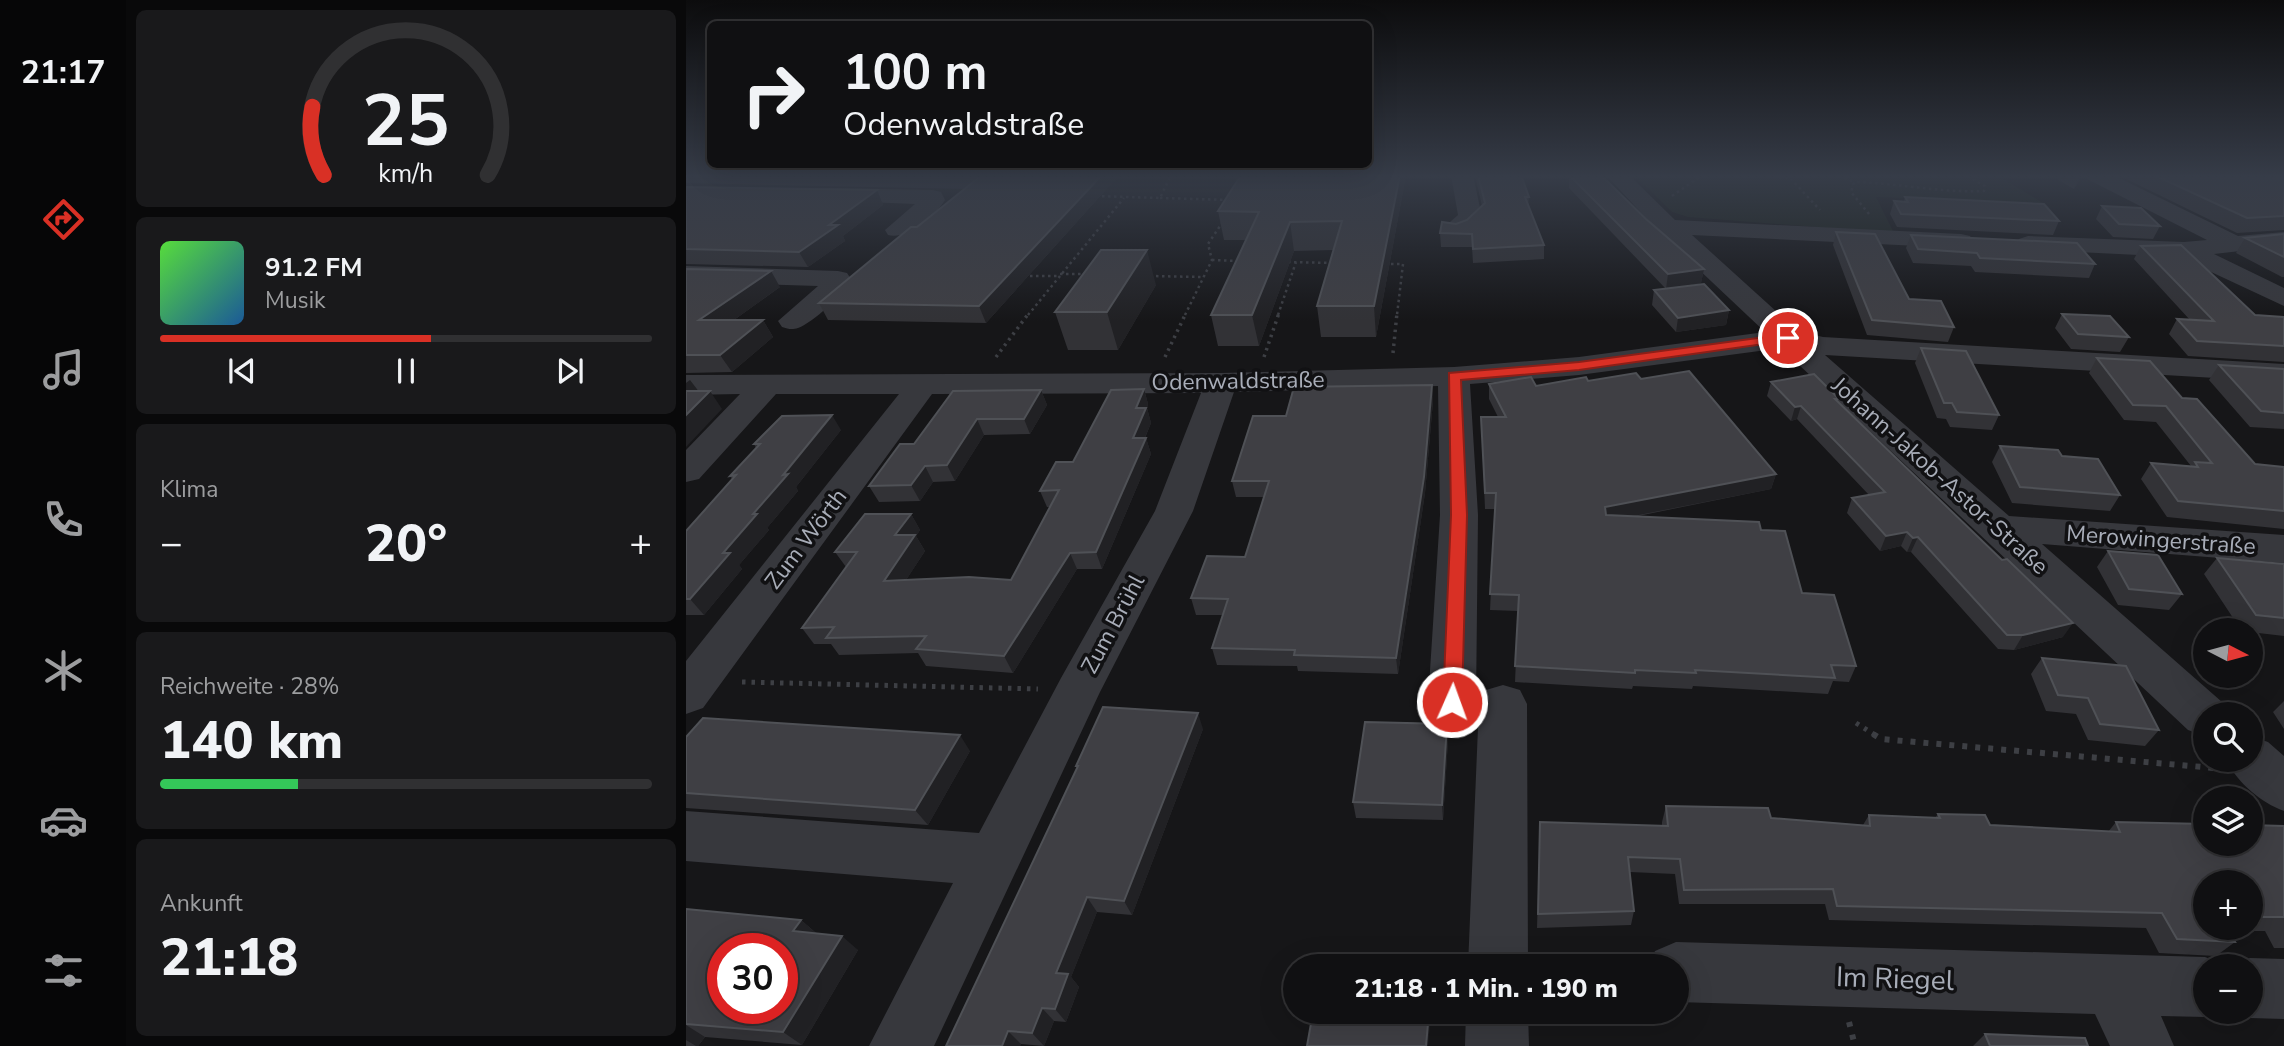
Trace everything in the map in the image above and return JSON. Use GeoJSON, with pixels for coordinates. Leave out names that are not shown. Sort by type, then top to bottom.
{"type":"FeatureCollection","features":[{"type":"Feature","properties":{"kind":"street"},"geometry":{"type":"LineString","coordinates":[[897,230],[905,224]]}},
{"type":"Feature","properties":{"kind":"street"},"geometry":{"type":"LineString","coordinates":[[1454,229],[1460,224]]}},
{"type":"Feature","properties":{"kind":"street","name":"Johann-Jakob-Astor-Straße"},"geometry":{"type":"LineString","coordinates":[[1665,224],[2193,705]]}},
{"type":"Feature","properties":{"kind":"street"},"geometry":{"type":"LineString","coordinates":[[1722,224],[1842,235],[1982,242]]}},
{"type":"Feature","properties":{"kind":"street"},"geometry":{"type":"LineString","coordinates":[[2195,224],[2236,244]]}},
{"type":"Feature","properties":{"kind":"street"},"geometry":{"type":"LineString","coordinates":[[2009,243],[2185,250],[2284,239]]}},
{"type":"Feature","properties":{"kind":"street"},"geometry":{"type":"LineString","coordinates":[[2185,250],[2284,299]]}},
{"type":"Feature","properties":{"kind":"street"},"geometry":{"type":"LineString","coordinates":[[686,274],[838,279],[836,285],[792,321]]}},
{"type":"Feature","properties":{"kind":"street"},"geometry":{"type":"LineString","coordinates":[[1788,338],[1823,346],[2284,373]]}},
{"type":"Feature","properties":{"kind":"street","name":"Odenwaldstraße"},"geometry":{"type":"LineString","coordinates":[[686,385],[1153,383],[1454,376],[1579,366],[1788,338]]}},
{"type":"Feature","properties":{"kind":"street"},"geometry":{"type":"LineString","coordinates":[[1454,376],[1459,515],[1478,703],[1497,954]]}},
{"type":"Feature","properties":{"kind":"street","name":"Zum Brühl"},"geometry":{"type":"LineString","coordinates":[[901,1046],[1077,691],[1174,511],[1238,382]]}},
{"type":"Feature","properties":{"kind":"street","name":"Zum Wörth"},"geometry":{"type":"LineString","coordinates":[[692,688],[924,383]]}},
{"type":"Feature","properties":{"kind":"street"},"geometry":{"type":"LineString","coordinates":[[686,471],[768,384]]}},
{"type":"Feature","properties":{"kind":"street","name":"Merowingerstraße"},"geometry":{"type":"LineString","coordinates":[[1997,528],[2284,549]]}},
{"type":"Feature","properties":{"kind":"street"},"geometry":{"type":"LineString","coordinates":[[686,836],[993,860]]}},
{"type":"Feature","properties":{"kind":"street","name":"Im Riegel"},"geometry":{"type":"LineString","coordinates":[[1689,972],[2193,987]]}},
{"type":"Feature","properties":{"kind":"street"},"geometry":{"type":"LineString","coordinates":[[2113,984],[2143,1046]]}},
{"type":"Feature","properties":{"kind":"street"},"geometry":{"type":"LineString","coordinates":[[2263,988],[2284,989]]}},
{"type":"Feature","properties":{"kind":"street"},"geometry":{"type":"LineString","coordinates":[[1497,1024],[1497,1046]]}},
{"type":"Feature","properties":{"kind":"path"},"geometry":{"type":"LineString","coordinates":[[976,384],[1059,275],[1102,224]]}},
{"type":"Feature","properties":{"kind":"path"},"geometry":{"type":"LineString","coordinates":[[1153,383],[1201,277],[1212,260],[1208,244],[1221,224]]}},
{"type":"Feature","properties":{"kind":"path"},"geometry":{"type":"LineString","coordinates":[[1832,224],[1842,235]]}},
{"type":"Feature","properties":{"kind":"path"},"geometry":{"type":"LineString","coordinates":[[1874,224],[1886,237]]}},
{"type":"Feature","properties":{"kind":"path"},"geometry":{"type":"LineString","coordinates":[[1212,260],[1248,261]]}},
{"type":"Feature","properties":{"kind":"path"},"geometry":{"type":"LineString","coordinates":[[1284,262],[1345,263]]}},
{"type":"Feature","properties":{"kind":"path"},"geometry":{"type":"LineString","coordinates":[[1238,382],[1296,262]]}},
{"type":"Feature","properties":{"kind":"path"},"geometry":{"type":"LineString","coordinates":[[1381,264],[1404,264],[1390,378]]}},
{"type":"Feature","properties":{"kind":"path"},"geometry":{"type":"LineString","coordinates":[[1016,275],[1098,275]]}},
{"type":"Feature","properties":{"kind":"path"},"geometry":{"type":"LineString","coordinates":[[1150,276],[1201,277]]}},
{"type":"Feature","properties":{"kind":"path"},"geometry":{"type":"LineString","coordinates":[[692,688],[1077,691]]}},
{"type":"Feature","properties":{"kind":"path"},"geometry":{"type":"LineString","coordinates":[[1856,723],[1881,739],[2267,773]]}},
{"type":"Feature","properties":{"kind":"shaded area"},"geometry":{"type":"Polygon","coordinates":[[[1776,224],[1889,224],[1894,233],[1776,224]]]}},
{"type":"Feature","properties":{"kind":"building"},"geometry":{"type":"Polygon","coordinates":[[[686,224],[838,225],[799,252],[686,249],[686,224]]]}},
{"type":"Feature","properties":{"kind":"building"},"geometry":{"type":"Polygon","coordinates":[[[921,224],[1056,224],[979,306],[819,303],[911,227],[921,224]]]}},
{"type":"Feature","properties":{"kind":"building"},"geometry":{"type":"Polygon","coordinates":[[[1253,224],[1289,224],[1252,315],[1211,315],[1253,224]]]}},
{"type":"Feature","properties":{"kind":"building"},"geometry":{"type":"Polygon","coordinates":[[[1341,224],[1390,224],[1374,306],[1317,306],[1341,224]]]}},
{"type":"Feature","properties":{"kind":"building"},"geometry":{"type":"Polygon","coordinates":[[[1442,224],[1536,224],[1544,245],[1473,249],[1472,234],[1440,233],[1442,224]]]}},
{"type":"Feature","properties":{"kind":"building"},"geometry":{"type":"Polygon","coordinates":[[[1618,224],[1652,224],[1704,269],[1668,274],[1618,224]]]}},
{"type":"Feature","properties":{"kind":"building"},"geometry":{"type":"Polygon","coordinates":[[[2119,224],[2158,224],[2160,226],[2119,224]]]}},
{"type":"Feature","properties":{"kind":"building"},"geometry":{"type":"Polygon","coordinates":[[[1836,232],[1875,234],[1909,299],[1941,301],[1954,327],[1872,320],[1836,232]]]}},
{"type":"Feature","properties":{"kind":"building"},"geometry":{"type":"Polygon","coordinates":[[[2284,234],[2284,257],[2245,238],[2284,234]]]}},
{"type":"Feature","properties":{"kind":"building"},"geometry":{"type":"Polygon","coordinates":[[[1911,235],[2077,243],[2095,264],[1980,258],[1977,253],[1918,249],[1911,235]]]}},
{"type":"Feature","properties":{"kind":"building"},"geometry":{"type":"Polygon","coordinates":[[[2181,245],[2255,315],[2284,317],[2284,346],[2197,341],[2177,319],[2214,321],[2141,246],[2181,245]]]}},
{"type":"Feature","properties":{"kind":"building"},"geometry":{"type":"Polygon","coordinates":[[[1101,250],[1147,250],[1107,312],[1055,312],[1101,250]]]}},
{"type":"Feature","properties":{"kind":"building"},"geometry":{"type":"Polygon","coordinates":[[[686,269],[771,271],[699,320],[763,320],[720,355],[686,355],[686,269]]]}},
{"type":"Feature","properties":{"kind":"building"},"geometry":{"type":"Polygon","coordinates":[[[1704,284],[1729,310],[1678,318],[1654,290],[1704,284]]]}},
{"type":"Feature","properties":{"kind":"building"},"geometry":{"type":"Polygon","coordinates":[[[2062,314],[2110,316],[2129,337],[2078,334],[2062,314]]]}},
{"type":"Feature","properties":{"kind":"building"},"geometry":{"type":"Polygon","coordinates":[[[1921,348],[1966,351],[1999,415],[1957,412],[1952,403],[1944,403],[1921,348]]]}},
{"type":"Feature","properties":{"kind":"building"},"geometry":{"type":"Polygon","coordinates":[[[2097,358],[2150,361],[2182,398],[2197,399],[2255,464],[2284,467],[2284,511],[2178,501],[2151,463],[2198,467],[2195,462],[2212,463],[2166,406],[2133,405],[2097,358]]]}},
{"type":"Feature","properties":{"kind":"building"},"geometry":{"type":"Polygon","coordinates":[[[2219,365],[2284,369],[2284,413],[2261,411],[2219,365]]]}},
{"type":"Feature","properties":{"kind":"building"},"geometry":{"type":"Polygon","coordinates":[[[1689,371],[1776,474],[1605,507],[1606,515],[1759,522],[1761,530],[1785,531],[1802,593],[1834,595],[1856,666],[1831,665],[1835,678],[1695,670],[1696,673],[1635,670],[1635,673],[1515,666],[1519,595],[1490,594],[1496,493],[1485,493],[1481,417],[1506,417],[1489,384],[1531,377],[1536,386],[1586,377],[1588,381],[1636,373],[1641,379],[1689,371]]]}},
{"type":"Feature","properties":{"kind":"building"},"geometry":{"type":"Polygon","coordinates":[[[1814,374],[1839,399],[1835,399],[2002,560],[2007,559],[2073,623],[2023,635],[2007,635],[1918,537],[1913,538],[1907,532],[1886,536],[1852,498],[1885,492],[1801,406],[1795,407],[1771,382],[1814,374]]]}},
{"type":"Feature","properties":{"kind":"building"},"geometry":{"type":"Polygon","coordinates":[[[1432,385],[1424,477],[1396,658],[1294,655],[1295,650],[1212,648],[1228,599],[1191,598],[1207,556],[1245,557],[1269,481],[1232,481],[1253,416],[1286,416],[1294,387],[1432,385]]]}},
{"type":"Feature","properties":{"kind":"building"},"geometry":{"type":"Polygon","coordinates":[[[1144,389],[1136,408],[1146,408],[1133,438],[1146,438],[1096,552],[1070,553],[1004,656],[916,649],[926,636],[826,638],[834,627],[802,628],[857,552],[835,552],[865,514],[911,514],[895,535],[915,535],[884,581],[969,577],[1011,580],[1059,490],[1040,491],[1056,462],[1073,462],[1111,390],[1144,389]]]}},
{"type":"Feature","properties":{"kind":"building"},"geometry":{"type":"Polygon","coordinates":[[[1041,390],[1024,419],[977,419],[947,465],[925,466],[911,485],[869,486],[900,444],[914,444],[953,391],[1041,390]]]}},
{"type":"Feature","properties":{"kind":"building"},"geometry":{"type":"Polygon","coordinates":[[[686,391],[710,391],[686,415],[686,391]]]}},
{"type":"Feature","properties":{"kind":"building"},"geometry":{"type":"Polygon","coordinates":[[[832,415],[783,475],[788,474],[753,514],[757,514],[723,553],[730,553],[690,599],[686,599],[686,531],[736,475],[730,476],[760,444],[754,444],[782,416],[832,415]]]}},
{"type":"Feature","properties":{"kind":"building"},"geometry":{"type":"Polygon","coordinates":[[[2000,446],[2058,450],[2062,456],[2098,459],[2120,495],[2020,487],[2000,446]]]}},
{"type":"Feature","properties":{"kind":"building"},"geometry":{"type":"Polygon","coordinates":[[[2108,551],[2158,555],[2182,594],[2129,589],[2108,551]]]}},
{"type":"Feature","properties":{"kind":"building"},"geometry":{"type":"Polygon","coordinates":[[[2217,558],[2284,564],[2284,618],[2256,615],[2217,558]]]}},
{"type":"Feature","properties":{"kind":"building"},"geometry":{"type":"Polygon","coordinates":[[[2042,658],[2126,666],[2159,730],[2100,724],[2088,698],[2058,695],[2042,658]]]}},
{"type":"Feature","properties":{"kind":"building"},"geometry":{"type":"Polygon","coordinates":[[[1103,707],[1198,713],[1124,901],[1087,897],[1056,973],[1068,974],[1055,1009],[1042,1008],[1032,1033],[1008,1031],[1002,1046],[946,1046],[1078,766],[1103,707]]]}},
{"type":"Feature","properties":{"kind":"building"},"geometry":{"type":"Polygon","coordinates":[[[703,718],[960,735],[915,810],[686,793],[686,737],[703,718]]]}},
{"type":"Feature","properties":{"kind":"building"},"geometry":{"type":"Polygon","coordinates":[[[1365,722],[1447,724],[1442,805],[1353,802],[1365,722]]]}},
{"type":"Feature","properties":{"kind":"building"},"geometry":{"type":"Polygon","coordinates":[[[1666,806],[1768,808],[1771,818],[1870,826],[1869,815],[1940,818],[1938,814],[1985,815],[1990,825],[2120,832],[2116,822],[2193,824],[2193,856],[2263,856],[2263,825],[2284,826],[2284,917],[2263,917],[2263,870],[2193,870],[2193,940],[2177,939],[2162,913],[1837,906],[1833,889],[1684,890],[1680,859],[1628,857],[1634,911],[1538,914],[1540,822],[1668,826],[1666,806]]]}},
{"type":"Feature","properties":{"kind":"building"},"geometry":{"type":"Polygon","coordinates":[[[686,909],[801,920],[793,931],[842,936],[798,1008],[798,933],[707,933],[707,1024],[788,1024],[783,1032],[686,1024],[686,909]]]}},
{"type":"Feature","properties":{"kind":"building"},"geometry":{"type":"Polygon","coordinates":[[[2196,940],[2234,940],[2235,942],[2196,940]]]}},
{"type":"Feature","properties":{"kind":"building"},"geometry":{"type":"Polygon","coordinates":[[[1311,1024],[1428,1024],[1426,1046],[1307,1046],[1311,1024]]]}},
{"type":"Feature","properties":{"kind":"building"},"geometry":{"type":"Polygon","coordinates":[[[1985,1034],[2085,1038],[2088,1046],[1990,1046],[1985,1034]]]}},
{"type":"Feature","properties":{"kind":"route"},"geometry":{"type":"LineString","coordinates":[[1452,702],[1459,515],[1454,376],[1579,366],[1788,338]]}}]}
